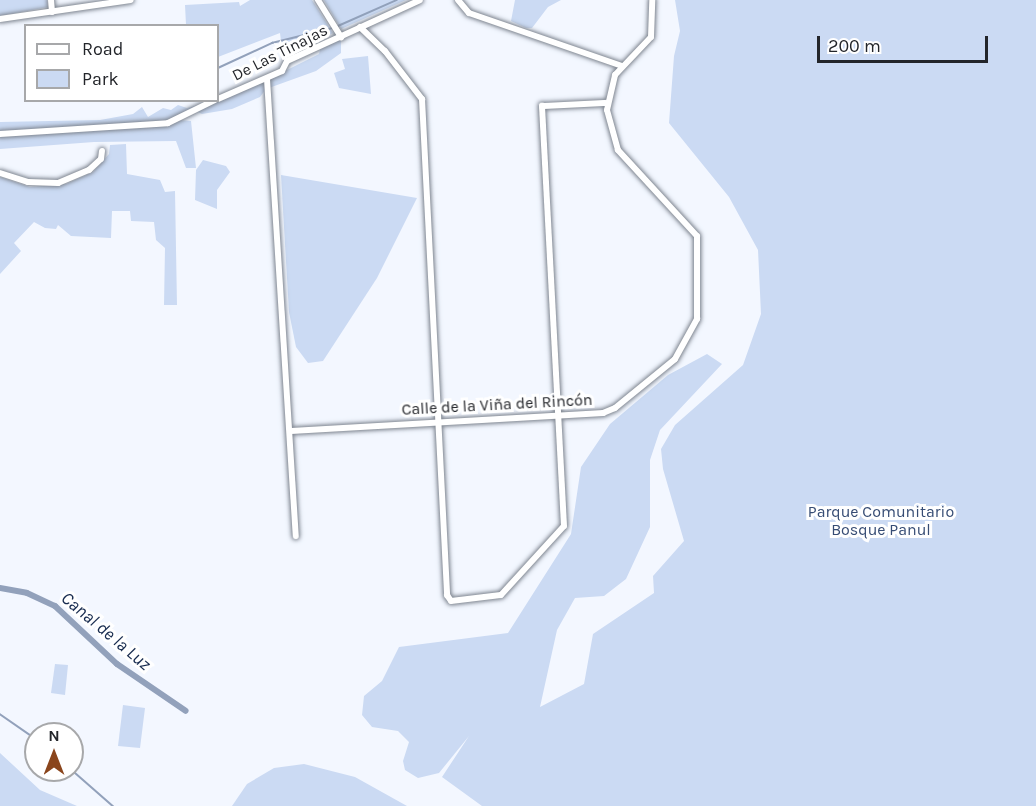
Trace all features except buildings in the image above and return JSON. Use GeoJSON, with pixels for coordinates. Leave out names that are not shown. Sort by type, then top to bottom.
{"type":"FeatureCollection","features":[{"type":"Feature","properties":{"kind":"street"},"geometry":{"type":"LineString","coordinates":[[51,0],[52,12]]}},
{"type":"Feature","properties":{"kind":"street"},"geometry":{"type":"LineString","coordinates":[[0,19],[52,12],[89,3],[130,0]]}},
{"type":"Feature","properties":{"kind":"street"},"geometry":{"type":"LineString","coordinates":[[318,0],[340,37]]}},
{"type":"Feature","properties":{"kind":"street","name":"De Las Tinajas"},"geometry":{"type":"LineString","coordinates":[[219,99],[267,79],[282,70],[287,61],[420,0]]}},
{"type":"Feature","properties":{"kind":"street"},"geometry":{"type":"LineString","coordinates":[[458,0],[469,13],[622,66]]}},
{"type":"Feature","properties":{"kind":"street"},"geometry":{"type":"LineString","coordinates":[[360,27],[385,51],[422,99],[447,595],[454,601],[467,600],[501,595],[563,529],[560,414],[542,106],[606,103],[613,78],[651,37],[652,0]]}},
{"type":"Feature","properties":{"kind":"street"},"geometry":{"type":"LineString","coordinates":[[267,79],[296,536]]}},
{"type":"Feature","properties":{"kind":"street","name":"De Las Tinajas"},"geometry":{"type":"LineString","coordinates":[[0,134],[168,123],[212,102]]}},
{"type":"Feature","properties":{"kind":"street","name":"Calle de la Viña del Rincón"},"geometry":{"type":"LineString","coordinates":[[291,431],[600,413],[615,408],[671,363],[697,319],[697,236],[618,150],[606,103]]}},
{"type":"Feature","properties":{"kind":"street"},"geometry":{"type":"LineString","coordinates":[[0,172],[28,182],[58,183],[88,170],[100,159],[102,151]]}},
{"type":"Feature","properties":{"kind":"green space"},"geometry":{"type":"Polygon","coordinates":[[[0,0],[47,0],[48,7],[0,16],[0,0]]]}},
{"type":"Feature","properties":{"kind":"green space"},"geometry":{"type":"Polygon","coordinates":[[[250,0],[312,0],[333,33],[283,58],[280,33],[219,57],[219,24],[186,24],[185,5],[239,2],[240,6],[250,0]]]}},
{"type":"Feature","properties":{"kind":"green space"},"geometry":{"type":"Polygon","coordinates":[[[324,0],[406,0],[341,29],[324,0]]]}},
{"type":"Feature","properties":{"kind":"green space"},"geometry":{"type":"Polygon","coordinates":[[[515,0],[561,0],[548,7],[532,28],[526,28],[511,21],[515,0]]]}},
{"type":"Feature","properties":{"kind":"green space","name":"Parque Comunitario Bosque Panul"},"geometry":{"type":"Polygon","coordinates":[[[675,0],[1036,0],[1036,806],[482,806],[442,777],[469,736],[439,773],[418,778],[405,770],[403,761],[409,742],[398,731],[372,727],[362,715],[364,696],[382,681],[399,647],[508,633],[571,534],[581,467],[610,424],[668,375],[707,354],[722,364],[660,430],[650,460],[650,527],[626,579],[604,596],[575,598],[557,630],[540,707],[584,684],[593,634],[654,593],[653,576],[684,541],[663,469],[661,449],[675,425],[743,365],[761,314],[758,250],[729,197],[669,123],[674,56],[680,31],[675,0]]]}},
{"type":"Feature","properties":{"kind":"green space"},"geometry":{"type":"Polygon","coordinates":[[[332,39],[341,41],[341,53],[316,71],[266,89],[260,97],[232,109],[202,114],[193,110],[179,120],[191,121],[196,168],[186,168],[176,141],[94,142],[0,149],[0,122],[100,120],[133,114],[142,107],[148,117],[163,108],[171,110],[178,105],[187,108],[219,102],[219,96],[269,74],[277,75],[319,54],[321,45],[332,39]]]}},
{"type":"Feature","properties":{"kind":"green space"},"geometry":{"type":"Polygon","coordinates":[[[368,56],[371,94],[339,88],[334,73],[345,69],[342,59],[368,56]]]}},
{"type":"Feature","properties":{"kind":"green space"},"geometry":{"type":"Polygon","coordinates":[[[126,144],[127,174],[160,180],[165,192],[175,191],[177,305],[164,305],[165,248],[156,240],[154,222],[131,221],[130,211],[112,211],[111,238],[71,236],[58,225],[56,229],[45,228],[34,222],[14,243],[21,251],[0,274],[0,177],[30,187],[66,184],[93,172],[109,154],[110,145],[126,144]]]}},
{"type":"Feature","properties":{"kind":"green space"},"geometry":{"type":"Polygon","coordinates":[[[203,160],[226,166],[230,172],[217,190],[217,209],[195,200],[196,170],[203,160]]]}},
{"type":"Feature","properties":{"kind":"green space"},"geometry":{"type":"Polygon","coordinates":[[[281,175],[417,198],[377,278],[323,361],[308,363],[296,347],[289,312],[281,175]]]}},
{"type":"Feature","properties":{"kind":"green space"},"geometry":{"type":"Polygon","coordinates":[[[55,664],[68,665],[65,695],[51,693],[55,664]]]}},
{"type":"Feature","properties":{"kind":"green space"},"geometry":{"type":"Polygon","coordinates":[[[123,705],[145,708],[140,748],[118,746],[123,705]]]}},
{"type":"Feature","properties":{"kind":"green space"},"geometry":{"type":"Polygon","coordinates":[[[0,753],[24,775],[24,782],[31,782],[40,790],[77,806],[0,806],[0,753]]]}},
{"type":"Feature","properties":{"kind":"green space"},"geometry":{"type":"Polygon","coordinates":[[[304,764],[355,777],[407,806],[232,806],[247,784],[274,768],[304,764]]]}},
{"type":"Feature","properties":{"kind":"waterway"},"geometry":{"type":"LineString","coordinates":[[338,26],[397,0]]}},
{"type":"Feature","properties":{"kind":"waterway"},"geometry":{"type":"LineString","coordinates":[[219,68],[272,43],[333,28]]}},
{"type":"Feature","properties":{"kind":"waterway","name":"Canal de la Luz"},"geometry":{"type":"LineString","coordinates":[[0,588],[27,593],[55,606],[117,664],[186,711]]}},
{"type":"Feature","properties":{"kind":"waterway"},"geometry":{"type":"LineString","coordinates":[[0,714],[24,731]]}},
{"type":"Feature","properties":{"kind":"waterway"},"geometry":{"type":"LineString","coordinates":[[84,781],[113,806]]}}]}
